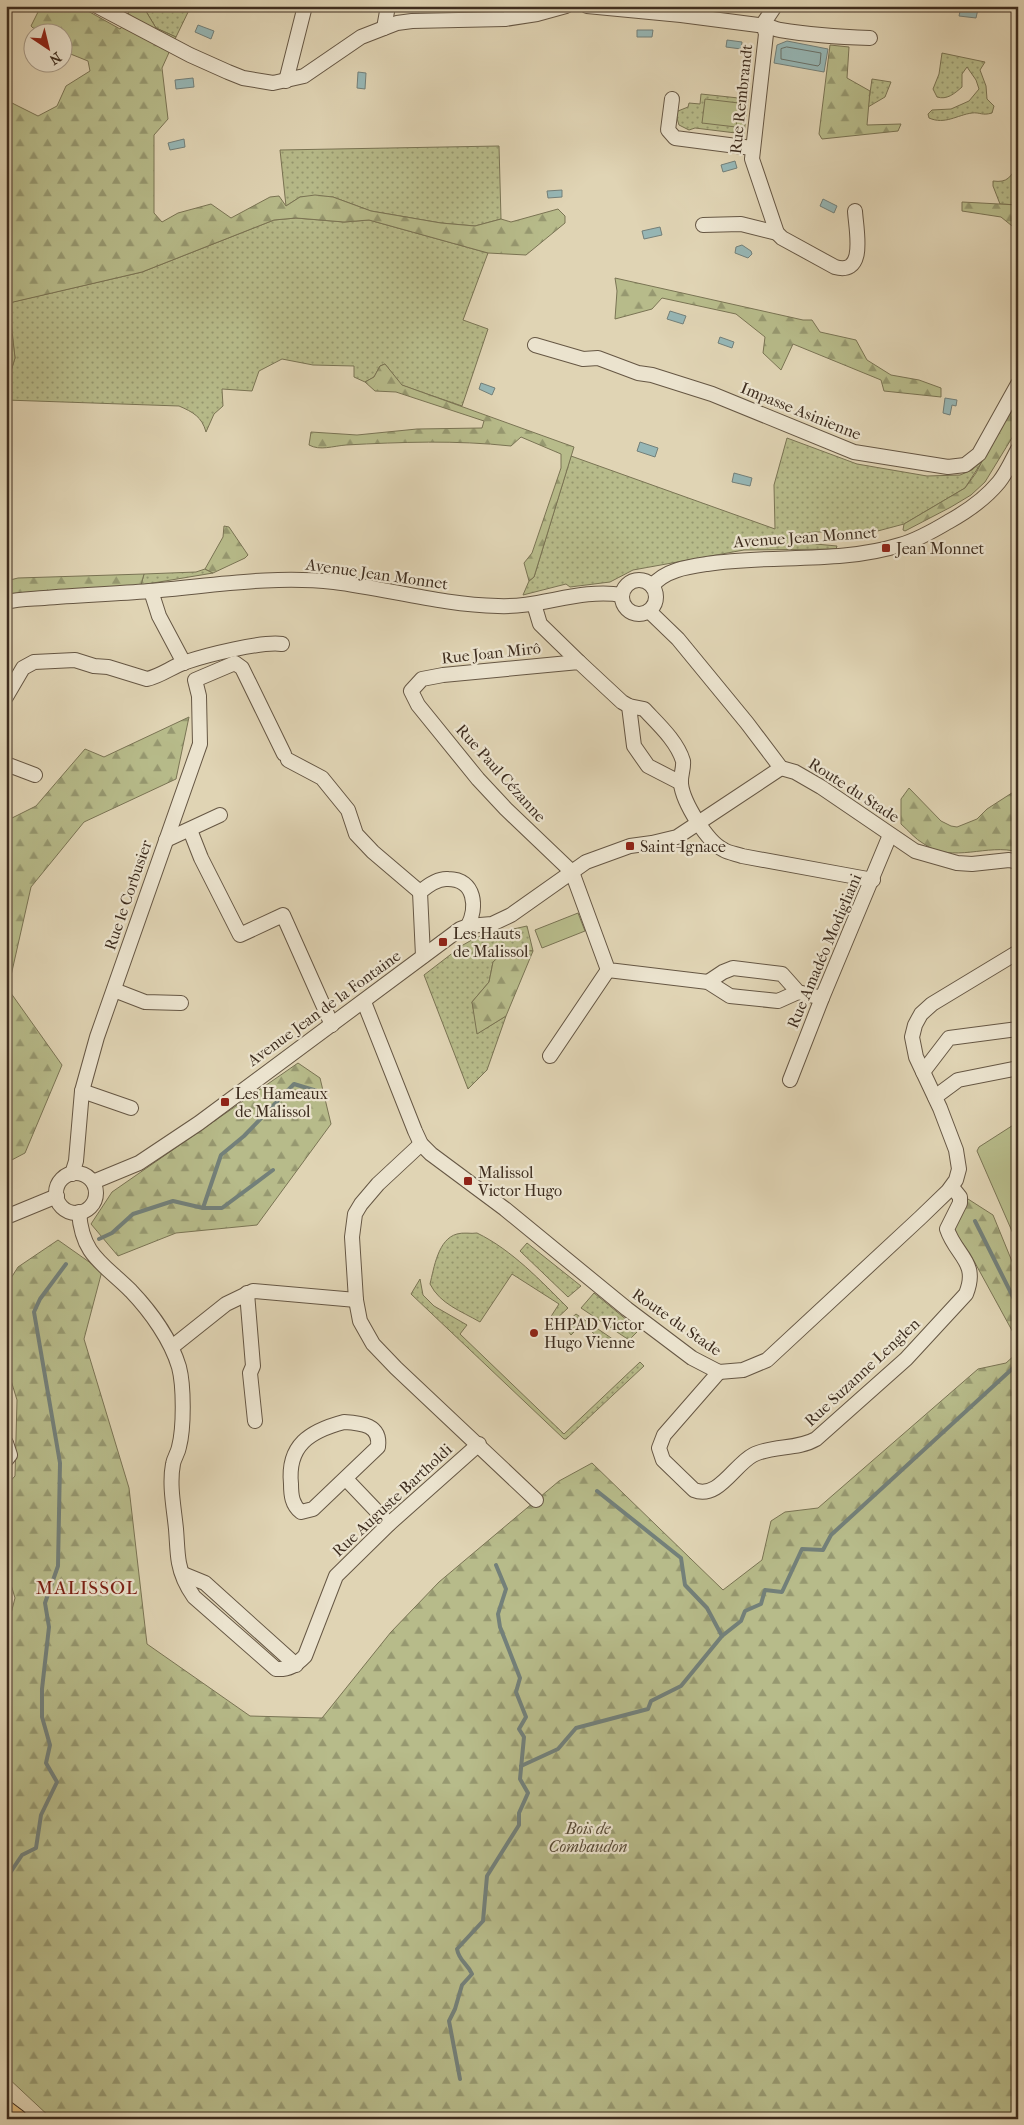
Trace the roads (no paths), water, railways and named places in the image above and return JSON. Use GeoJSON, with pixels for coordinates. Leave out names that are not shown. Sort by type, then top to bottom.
{"type":"FeatureCollection","features":[{"type":"Feature","properties":{"kind":"street"},"geometry":{"type":"LineString","coordinates":[[97,6],[190,55],[243,78],[273,82],[304,76],[361,38],[384,28],[412,21],[505,19],[537,14],[566,6]]}},
{"type":"Feature","properties":{"kind":"street"},"geometry":{"type":"LineString","coordinates":[[286,81],[305,6]]}},
{"type":"Feature","properties":{"kind":"street"},"geometry":{"type":"LineString","coordinates":[[384,28],[388,6]]}},
{"type":"Feature","properties":{"kind":"street"},"geometry":{"type":"LineString","coordinates":[[587,6],[758,25],[763,24],[785,31],[836,37],[870,38]]}},
{"type":"Feature","properties":{"kind":"street"},"geometry":{"type":"LineString","coordinates":[[763,24],[775,6]]}},
{"type":"Feature","properties":{"kind":"street","name":"Rue Rembrandt"},"geometry":{"type":"LineString","coordinates":[[763,24],[766,34],[752,148],[753,166],[777,233]]}},
{"type":"Feature","properties":{"kind":"street"},"geometry":{"type":"LineString","coordinates":[[672,99],[668,130],[670,135],[675,138],[752,148]]}},
{"type":"Feature","properties":{"kind":"street"},"geometry":{"type":"LineString","coordinates":[[703,225],[741,224],[777,233],[782,238],[843,270],[854,264],[858,255],[855,211]]}},
{"type":"Feature","properties":{"kind":"street","name":"Impasse Asinienne"},"geometry":{"type":"LineString","coordinates":[[535,345],[583,359],[598,358],[638,374],[652,375],[712,394],[854,452],[948,467],[965,465],[979,454],[1018,384]]}},
{"type":"Feature","properties":{"kind":"street","name":"Avenue Jean Monnet"},"geometry":{"type":"LineString","coordinates":[[652,586],[666,574],[700,565],[744,559],[812,557],[853,553],[901,545],[940,527],[978,503],[1000,480],[1018,449]]}},
{"type":"Feature","properties":{"kind":"street","name":"Avenue Jean Monnet"},"geometry":{"type":"LineString","coordinates":[[6,602],[204,585],[291,580],[334,582],[469,604],[498,606],[534,604],[583,594],[610,593],[622,595]]}},
{"type":"Feature","properties":{"kind":"street"},"geometry":{"type":"LineString","coordinates":[[634,580],[644,580],[652,586],[656,594],[655,604],[649,611],[640,614],[630,612],[623,605],[622,595],[626,586],[634,580]]}},
{"type":"Feature","properties":{"kind":"street"},"geometry":{"type":"LineString","coordinates":[[151,591],[159,616],[184,663]]}},
{"type":"Feature","properties":{"kind":"street","name":"Rue Joan Mirô"},"geometry":{"type":"LineString","coordinates":[[534,604],[543,628],[628,706],[644,709],[671,738],[683,762],[681,783],[684,798],[711,840],[725,851],[742,856],[873,880]]}},
{"type":"Feature","properties":{"kind":"street"},"geometry":{"type":"LineString","coordinates":[[468,926],[492,924],[511,915],[586,862],[630,846],[652,843],[677,836],[780,768],[747,723],[678,639],[649,611]]}},
{"type":"Feature","properties":{"kind":"street"},"geometry":{"type":"LineString","coordinates":[[6,697],[24,668],[34,662],[75,660],[94,666],[108,667],[142,679],[154,677],[184,663],[251,647],[275,643],[282,644]]}},
{"type":"Feature","properties":{"kind":"street","name":"Rue Joan Mirô"},"geometry":{"type":"LineString","coordinates":[[411,691],[422,679],[443,675],[579,662]]}},
{"type":"Feature","properties":{"kind":"street","name":"Rue le Corbusier"},"geometry":{"type":"LineString","coordinates":[[72,1174],[76,1161],[82,1091],[97,1037],[200,744],[199,696],[195,680],[235,664],[242,668],[286,757],[322,778],[348,810],[356,834],[373,852],[420,892]]}},
{"type":"Feature","properties":{"kind":"street","name":"Rue Paul Cézanne"},"geometry":{"type":"LineString","coordinates":[[411,691],[418,705],[478,779],[506,809],[572,872]]}},
{"type":"Feature","properties":{"kind":"street"},"geometry":{"type":"LineString","coordinates":[[628,706],[634,746],[648,766],[681,783]]}},
{"type":"Feature","properties":{"kind":"street"},"geometry":{"type":"LineString","coordinates":[[6,764],[35,775]]}},
{"type":"Feature","properties":{"kind":"street","name":"Route du Stade"},"geometry":{"type":"LineString","coordinates":[[780,768],[795,772],[821,787],[915,851],[943,860],[972,864],[1009,860],[1018,862]]}},
{"type":"Feature","properties":{"kind":"street"},"geometry":{"type":"LineString","coordinates":[[166,840],[220,816]]}},
{"type":"Feature","properties":{"kind":"street"},"geometry":{"type":"LineString","coordinates":[[190,830],[201,858],[240,935],[283,915],[332,1025]]}},
{"type":"Feature","properties":{"kind":"street","name":"Rue Amadéo Modigliani"},"geometry":{"type":"LineString","coordinates":[[790,1080],[890,835]]}},
{"type":"Feature","properties":{"kind":"street"},"geometry":{"type":"LineString","coordinates":[[572,872],[608,970]]}},
{"type":"Feature","properties":{"kind":"street"},"geometry":{"type":"LineString","coordinates":[[420,892],[431,884],[448,878],[466,886],[473,896],[474,905],[474,916],[468,926]]}},
{"type":"Feature","properties":{"kind":"street","name":"Avenue Jean de la Fontaine"},"geometry":{"type":"LineString","coordinates":[[420,892],[423,956]]}},
{"type":"Feature","properties":{"kind":"street","name":"Avenue Jean de la Fontaine"},"geometry":{"type":"LineString","coordinates":[[93,1182],[139,1162],[161,1149],[364,1002],[423,956],[468,926]]}},
{"type":"Feature","properties":{"kind":"street"},"geometry":{"type":"LineString","coordinates":[[952,1187],[956,1180],[958,1169],[956,1150],[935,1097],[916,1057],[912,1037],[915,1025],[920,1014],[1018,952]]}},
{"type":"Feature","properties":{"kind":"street"},"geometry":{"type":"LineString","coordinates":[[708,982],[732,968],[782,974],[798,992],[822,998]]}},
{"type":"Feature","properties":{"kind":"street"},"geometry":{"type":"LineString","coordinates":[[608,970],[708,982],[730,996],[746,998],[778,1001],[798,992]]}},
{"type":"Feature","properties":{"kind":"street"},"geometry":{"type":"LineString","coordinates":[[550,1056],[608,970]]}},
{"type":"Feature","properties":{"kind":"street"},"geometry":{"type":"LineString","coordinates":[[114,990],[145,1002],[181,1003]]}},
{"type":"Feature","properties":{"kind":"street"},"geometry":{"type":"LineString","coordinates":[[364,1002],[421,1144]]}},
{"type":"Feature","properties":{"kind":"street"},"geometry":{"type":"LineString","coordinates":[[923,1072],[949,1038],[1018,1029]]}},
{"type":"Feature","properties":{"kind":"street"},"geometry":{"type":"LineString","coordinates":[[935,1097],[958,1080],[1018,1068]]}},
{"type":"Feature","properties":{"kind":"street"},"geometry":{"type":"LineString","coordinates":[[82,1091],[131,1108]]}},
{"type":"Feature","properties":{"kind":"street","name":"Route du Stade"},"geometry":{"type":"LineString","coordinates":[[421,1144],[431,1154],[505,1209],[627,1309],[692,1358],[719,1372],[744,1370],[767,1360],[952,1187]]}},
{"type":"Feature","properties":{"kind":"street","name":"Rue Auguste Bartholdi"},"geometry":{"type":"LineString","coordinates":[[421,1144],[378,1184],[355,1214],[352,1237],[356,1300],[360,1320],[374,1344],[396,1368],[479,1444],[536,1500]]}},
{"type":"Feature","properties":{"kind":"street"},"geometry":{"type":"LineString","coordinates":[[72,1174],[82,1174],[93,1182],[95,1190],[94,1200],[87,1209],[71,1212],[62,1207],[57,1196],[57,1188],[62,1180],[72,1174]]}},
{"type":"Feature","properties":{"kind":"street","name":"Rue Suzanne Lenglen"},"geometry":{"type":"LineString","coordinates":[[719,1372],[664,1435],[659,1448],[663,1460],[699,1493],[716,1488],[753,1455],[804,1445],[816,1439],[906,1359],[966,1294],[970,1284],[969,1266],[947,1229],[960,1203],[960,1197],[952,1187]]}},
{"type":"Feature","properties":{"kind":"street"},"geometry":{"type":"LineString","coordinates":[[6,1217],[57,1196]]}},
{"type":"Feature","properties":{"kind":"street"},"geometry":{"type":"LineString","coordinates":[[79,1212],[81,1232],[86,1244],[99,1262],[132,1292],[172,1347],[226,1304],[248,1293],[263,1290],[325,1299],[356,1300]]}},
{"type":"Feature","properties":{"kind":"street"},"geometry":{"type":"LineString","coordinates":[[248,1293],[253,1366],[250,1374],[255,1421]]}},
{"type":"Feature","properties":{"kind":"street","name":"Rue Auguste Bartholdi"},"geometry":{"type":"LineString","coordinates":[[172,1347],[180,1370],[183,1418],[180,1446],[173,1464],[172,1482],[179,1564],[187,1587],[194,1597],[276,1669],[285,1670],[296,1665],[305,1656],[336,1576],[389,1524],[479,1444]]}},
{"type":"Feature","properties":{"kind":"street"},"geometry":{"type":"LineString","coordinates":[[344,1422],[372,1427],[377,1432],[378,1447],[346,1480],[313,1509],[301,1512],[292,1498],[290,1479],[292,1460],[298,1446],[310,1435],[330,1425],[344,1422]]}},
{"type":"Feature","properties":{"kind":"street"},"geometry":{"type":"LineString","coordinates":[[6,1443],[10,1455],[6,1460]]}},
{"type":"Feature","properties":{"kind":"street"},"geometry":{"type":"LineString","coordinates":[[346,1480],[389,1524]]}},
{"type":"Feature","properties":{"kind":"water"},"geometry":{"type":"Polygon","coordinates":[[[961,7],[978,9],[976,18],[959,16],[961,7]]]}},
{"type":"Feature","properties":{"kind":"water"},"geometry":{"type":"Polygon","coordinates":[[[198,25],[214,31],[211,39],[195,32],[198,25]]]}},
{"type":"Feature","properties":{"kind":"water"},"geometry":{"type":"Polygon","coordinates":[[[637,30],[653,30],[652,37],[637,37],[637,30]]]}},
{"type":"Feature","properties":{"kind":"water"},"geometry":{"type":"Polygon","coordinates":[[[727,40],[742,42],[741,49],[726,47],[727,40]]]}},
{"type":"Feature","properties":{"kind":"water"},"geometry":{"type":"Polygon","coordinates":[[[787,41],[828,49],[824,72],[774,63],[777,45],[787,41]]]}},
{"type":"Feature","properties":{"kind":"water"},"geometry":{"type":"Polygon","coordinates":[[[358,72],[366,73],[365,89],[357,88],[358,72]]]}},
{"type":"Feature","properties":{"kind":"water"},"geometry":{"type":"Polygon","coordinates":[[[193,78],[194,87],[176,89],[175,80],[193,78]]]}},
{"type":"Feature","properties":{"kind":"water"},"geometry":{"type":"Polygon","coordinates":[[[184,139],[185,147],[170,150],[168,143],[184,139]]]}},
{"type":"Feature","properties":{"kind":"water"},"geometry":{"type":"Polygon","coordinates":[[[735,161],[737,168],[723,172],[721,165],[735,161]]]}},
{"type":"Feature","properties":{"kind":"water"},"geometry":{"type":"Polygon","coordinates":[[[562,190],[562,197],[548,198],[547,191],[562,190]]]}},
{"type":"Feature","properties":{"kind":"water"},"geometry":{"type":"Polygon","coordinates":[[[823,199],[837,206],[834,213],[820,206],[823,199]]]}},
{"type":"Feature","properties":{"kind":"water"},"geometry":{"type":"Polygon","coordinates":[[[660,227],[662,235],[644,239],[642,231],[660,227]]]}},
{"type":"Feature","properties":{"kind":"water"},"geometry":{"type":"Polygon","coordinates":[[[742,245],[751,251],[752,254],[748,258],[735,253],[736,247],[742,245]]]}},
{"type":"Feature","properties":{"kind":"water"},"geometry":{"type":"Polygon","coordinates":[[[670,311],[686,316],[683,324],[667,319],[670,311]]]}},
{"type":"Feature","properties":{"kind":"water"},"geometry":{"type":"Polygon","coordinates":[[[720,337],[734,342],[732,348],[718,343],[720,337]]]}},
{"type":"Feature","properties":{"kind":"water"},"geometry":{"type":"Polygon","coordinates":[[[481,383],[495,388],[492,395],[479,389],[481,383]]]}},
{"type":"Feature","properties":{"kind":"water"},"geometry":{"type":"Polygon","coordinates":[[[945,398],[957,400],[956,406],[952,405],[950,415],[943,413],[945,398]]]}},
{"type":"Feature","properties":{"kind":"water"},"geometry":{"type":"Polygon","coordinates":[[[640,442],[658,448],[655,457],[637,451],[640,442]]]}},
{"type":"Feature","properties":{"kind":"water"},"geometry":{"type":"Polygon","coordinates":[[[734,473],[752,478],[750,486],[732,482],[734,473]]]}},
{"type":"Feature","properties":{"kind":"waterway"},"geometry":{"type":"LineString","coordinates":[[99,1239],[112,1233],[133,1214],[173,1201],[203,1208],[221,1155],[244,1136],[294,1084],[317,1091]]}},
{"type":"Feature","properties":{"kind":"waterway"},"geometry":{"type":"LineString","coordinates":[[203,1208],[222,1208],[273,1170]]}},
{"type":"Feature","properties":{"kind":"waterway"},"geometry":{"type":"LineString","coordinates":[[975,1221],[1018,1307]]}},
{"type":"Feature","properties":{"kind":"waterway"},"geometry":{"type":"LineString","coordinates":[[6,1879],[22,1855],[36,1848],[41,1815],[57,1782],[46,1763],[50,1745],[42,1717],[42,1689],[49,1627],[45,1603],[58,1566],[60,1463],[34,1312],[40,1299],[66,1264]]}},
{"type":"Feature","properties":{"kind":"waterway"},"geometry":{"type":"LineString","coordinates":[[521,1766],[558,1749],[576,1728],[648,1709],[651,1701],[681,1686],[722,1636],[741,1621],[745,1611],[761,1604],[765,1590],[782,1592],[802,1549],[823,1550],[831,1535],[1012,1369]]}},
{"type":"Feature","properties":{"kind":"waterway"},"geometry":{"type":"LineString","coordinates":[[597,1491],[681,1558],[685,1585],[707,1608],[722,1636]]}},
{"type":"Feature","properties":{"kind":"waterway"},"geometry":{"type":"LineString","coordinates":[[460,2079],[449,2021],[455,2009],[462,1985],[472,1974],[459,1956],[457,1949],[483,1921],[487,1876],[519,1825],[519,1813],[528,1793],[520,1779],[524,1737],[519,1729],[526,1717],[516,1692],[520,1678],[500,1627],[498,1614],[506,1589],[496,1565]]}},
{"type":"Feature","properties":{"kind":"place","name":"Jean Monnet"},"geometry":{"type":"Point","coordinates":[886,548]}},
{"type":"Feature","properties":{"kind":"place","name":"Saint-Ignace"},"geometry":{"type":"Point","coordinates":[630,846]}},
{"type":"Feature","properties":{"kind":"place","name":"Les Hauts de Malissol"},"geometry":{"type":"Point","coordinates":[443,942]}},
{"type":"Feature","properties":{"kind":"place","name":"Les Hameaux de Malissol"},"geometry":{"type":"Point","coordinates":[225,1102]}},
{"type":"Feature","properties":{"kind":"place","name":"Malissol Victor Hugo"},"geometry":{"type":"Point","coordinates":[468,1181]}},
{"type":"Feature","properties":{"kind":"place","name":"EHPAD Victor Hugo Vienne"},"geometry":{"type":"Point","coordinates":[534,1333]}},
{"type":"Feature","properties":{"kind":"district","name":"MALISSOL"},"geometry":{"type":"Point","coordinates":[87,1588]}},
{"type":"Feature","properties":{"kind":"park label","name":"Bois de Combaudon"},"geometry":{"type":"Point","coordinates":[588,1837]}}]}
